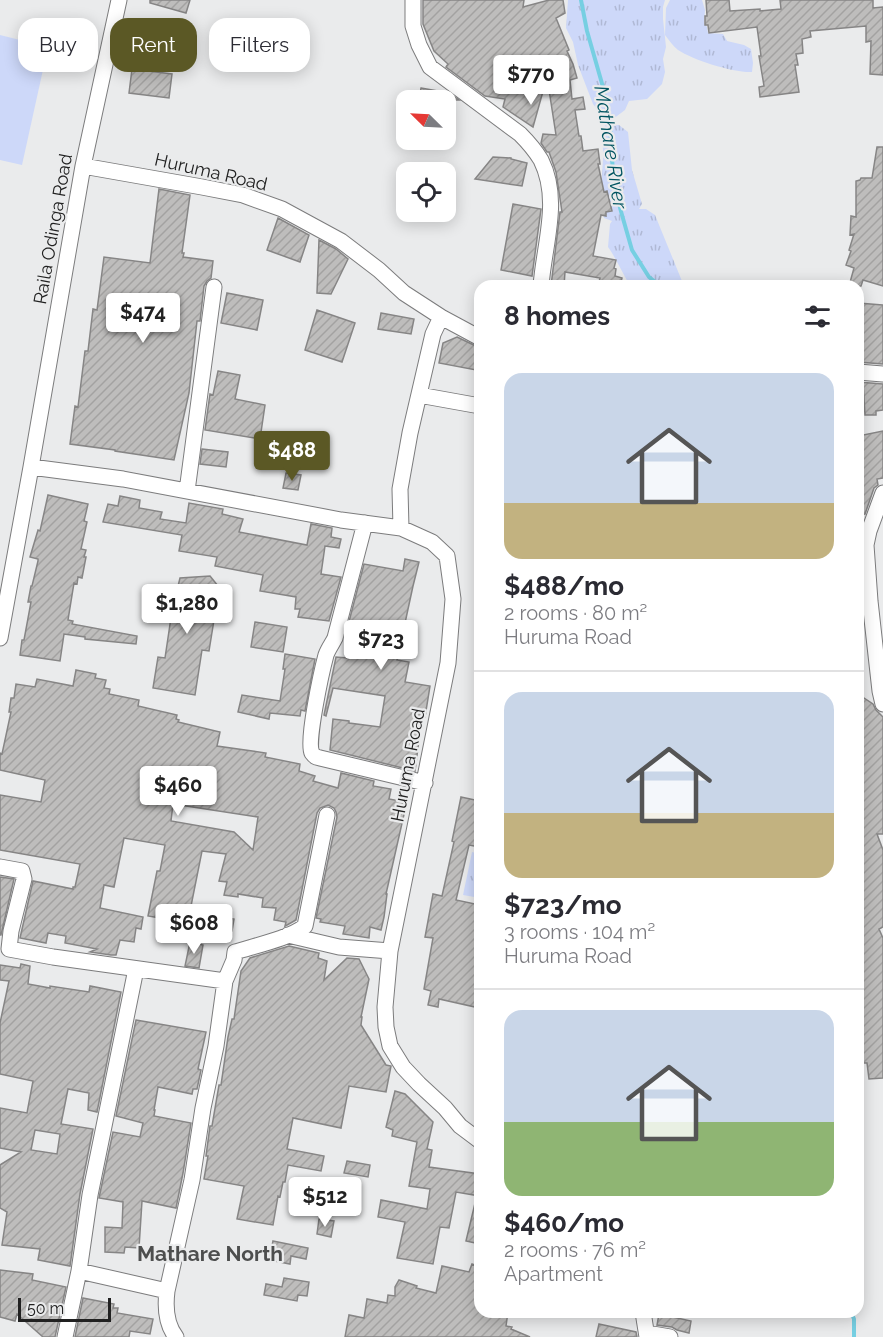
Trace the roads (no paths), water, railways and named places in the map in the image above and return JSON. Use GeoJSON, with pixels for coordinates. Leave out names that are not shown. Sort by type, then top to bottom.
{"type":"FeatureCollection","features":[{"type":"Feature","properties":{"kind":"street","name":"Raila Odinga Road"},"geometry":{"type":"LineString","coordinates":[[0,638],[83,166],[119,0]]}},
{"type":"Feature","properties":{"kind":"street"},"geometry":{"type":"LineString","coordinates":[[412,2],[413,26],[430,67],[520,134],[541,161],[546,175],[551,206],[541,280]]}},
{"type":"Feature","properties":{"kind":"street","name":"Huruma Road"},"geometry":{"type":"LineString","coordinates":[[83,166],[202,186],[237,194],[282,209],[354,250],[404,293],[474,335]]}},
{"type":"Feature","properties":{"kind":"street"},"geometry":{"type":"LineString","coordinates":[[187,491],[214,287]]}},
{"type":"Feature","properties":{"kind":"street"},"geometry":{"type":"LineString","coordinates":[[31,467],[123,479],[341,520],[401,528],[400,489],[433,334],[441,317]]}},
{"type":"Feature","properties":{"kind":"street"},"geometry":{"type":"LineString","coordinates":[[864,372],[883,374]]}},
{"type":"Feature","properties":{"kind":"street"},"geometry":{"type":"LineString","coordinates":[[419,395],[474,405]]}},
{"type":"Feature","properties":{"kind":"street"},"geometry":{"type":"LineString","coordinates":[[883,493],[866,545],[870,601],[883,704]]}},
{"type":"Feature","properties":{"kind":"street"},"geometry":{"type":"LineString","coordinates":[[365,523],[335,638],[327,653],[323,669],[310,746],[312,753],[320,758],[425,783]]}},
{"type":"Feature","properties":{"kind":"street","name":"Huruma Road"},"geometry":{"type":"LineString","coordinates":[[401,528],[432,542],[447,556],[453,599],[448,663],[390,951],[385,1008],[386,1027],[390,1046],[403,1067],[460,1126],[474,1136]]}},
{"type":"Feature","properties":{"kind":"street"},"geometry":{"type":"LineString","coordinates":[[176,1337],[166,1310],[167,1291],[192,1180],[225,981],[235,952],[288,935],[305,926],[327,815]]}},
{"type":"Feature","properties":{"kind":"street"},"geometry":{"type":"LineString","coordinates":[[0,867],[22,872],[24,879],[11,931],[9,949],[225,981]]}},
{"type":"Feature","properties":{"kind":"street"},"geometry":{"type":"LineString","coordinates":[[288,935],[339,947],[390,951]]}},
{"type":"Feature","properties":{"kind":"street"},"geometry":{"type":"LineString","coordinates":[[65,1337],[79,1271],[90,1195],[136,969]]}},
{"type":"Feature","properties":{"kind":"street"},"geometry":{"type":"LineString","coordinates":[[79,1271],[167,1291]]}},
{"type":"Feature","properties":{"kind":"street"},"geometry":{"type":"LineString","coordinates":[[644,1318],[646,1335],[670,1337]]}},
{"type":"Feature","properties":{"kind":"waterway","name":"Mathare River"},"geometry":{"type":"LineString","coordinates":[[581,0],[603,87],[610,126],[616,193],[632,250],[653,280]]}},
{"type":"Feature","properties":{"kind":"waterway","name":"Mathare River"},"geometry":{"type":"LineString","coordinates":[[854,1318],[854,1337]]}},
{"type":"Feature","properties":{"kind":"district","name":"Mathare North"},"geometry":{"type":"Point","coordinates":[210,1254]}}]}
